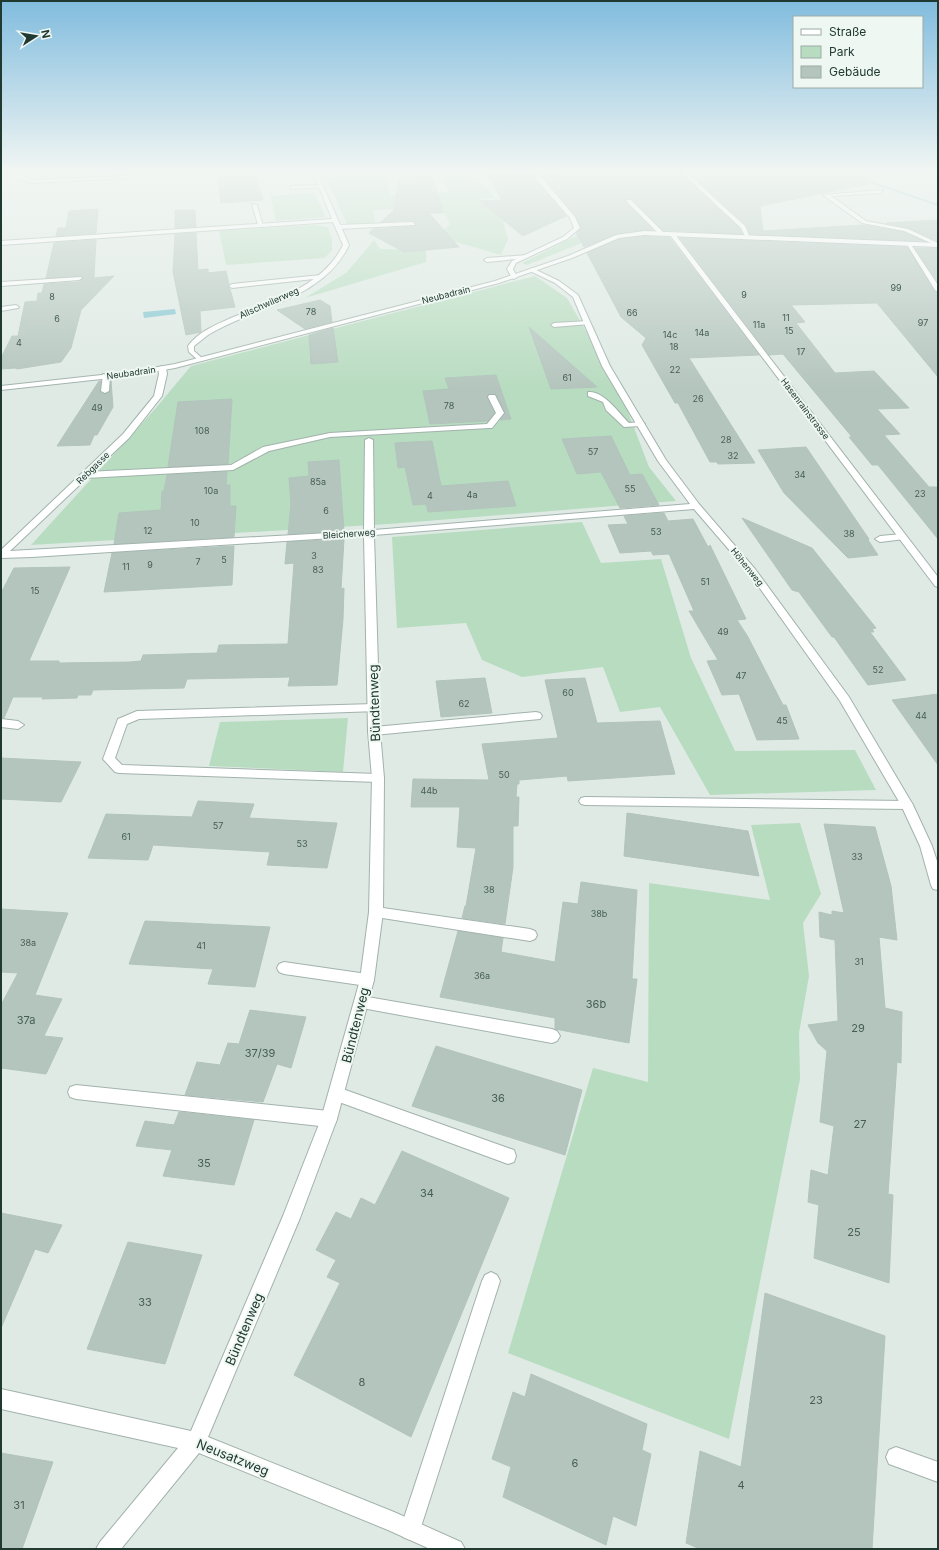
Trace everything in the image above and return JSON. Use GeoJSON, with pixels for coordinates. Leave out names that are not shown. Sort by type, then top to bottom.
{"type":"FeatureCollection","features":[{"type":"Feature","properties":{"kind":"street","name":"Allschwilerweg"},"geometry":{"type":"LineString","coordinates":[[198,360],[191,351],[191,346],[197,337],[213,328],[296,292],[321,277],[337,263],[346,244]]}},
{"type":"Feature","properties":{"kind":"street"},"geometry":{"type":"LineString","coordinates":[[514,276],[510,269],[514,262],[551,244]]}},
{"type":"Feature","properties":{"kind":"street","name":"Neubadrain"},"geometry":{"type":"LineString","coordinates":[[1,388],[106,376],[162,368],[198,360],[514,276],[570,257],[596,244]]}},
{"type":"Feature","properties":{"kind":"street","name":"Hasenrainstrasse"},"geometry":{"type":"LineString","coordinates":[[680,244],[938,584]]}},
{"type":"Feature","properties":{"kind":"street"},"geometry":{"type":"LineString","coordinates":[[908,244],[935,283],[938,290]]}},
{"type":"Feature","properties":{"kind":"street","name":"Neubadrain"},"geometry":{"type":"LineString","coordinates":[[918,244],[938,245]]}},
{"type":"Feature","properties":{"kind":"street"},"geometry":{"type":"LineString","coordinates":[[487,260],[526,256]]}},
{"type":"Feature","properties":{"kind":"street","name":"Höhenweg"},"geometry":{"type":"LineString","coordinates":[[532,270],[558,282],[576,296],[607,368],[662,461],[696,506],[752,571],[817,658],[845,700],[907,805],[926,846],[938,884]]}},
{"type":"Feature","properties":{"kind":"street"},"geometry":{"type":"LineString","coordinates":[[1,280],[54,275]]}},
{"type":"Feature","properties":{"kind":"street"},"geometry":{"type":"LineString","coordinates":[[232,286],[321,277]]}},
{"type":"Feature","properties":{"kind":"street"},"geometry":{"type":"LineString","coordinates":[[1,284],[79,278]]}},
{"type":"Feature","properties":{"kind":"street"},"geometry":{"type":"LineString","coordinates":[[1,309],[16,307]]}},
{"type":"Feature","properties":{"kind":"street"},"geometry":{"type":"LineString","coordinates":[[554,325],[588,324]]}},
{"type":"Feature","properties":{"kind":"street","name":"Rebgasse"},"geometry":{"type":"LineString","coordinates":[[1,555],[126,436],[158,396],[163,374],[162,368]]}},
{"type":"Feature","properties":{"kind":"street"},"geometry":{"type":"LineString","coordinates":[[105,391],[106,376]]}},
{"type":"Feature","properties":{"kind":"street"},"geometry":{"type":"LineString","coordinates":[[591,394],[606,401],[609,408],[627,425],[641,424]]}},
{"type":"Feature","properties":{"kind":"street"},"geometry":{"type":"LineString","coordinates":[[86,475],[233,467],[266,449],[330,435],[489,426],[500,413],[492,397]]}},
{"type":"Feature","properties":{"kind":"street","name":"Bündtenweg"},"geometry":{"type":"LineString","coordinates":[[107,1549],[196,1442],[291,1218],[329,1119],[362,1002],[367,980],[376,912],[378,778],[374,731],[369,533],[370,440]]}},
{"type":"Feature","properties":{"kind":"street","name":"Bleicherweg"},"geometry":{"type":"LineString","coordinates":[[1,555],[369,533],[696,506]]}},
{"type":"Feature","properties":{"kind":"street"},"geometry":{"type":"LineString","coordinates":[[880,538],[902,537]]}},
{"type":"Feature","properties":{"kind":"street"},"geometry":{"type":"LineString","coordinates":[[374,708],[137,715],[122,722],[109,759],[119,769],[378,778]]}},
{"type":"Feature","properties":{"kind":"street"},"geometry":{"type":"LineString","coordinates":[[374,731],[536,716]]}},
{"type":"Feature","properties":{"kind":"street"},"geometry":{"type":"LineString","coordinates":[[1,723],[18,726]]}},
{"type":"Feature","properties":{"kind":"street"},"geometry":{"type":"LineString","coordinates":[[585,801],[907,805]]}},
{"type":"Feature","properties":{"kind":"street"},"geometry":{"type":"LineString","coordinates":[[376,912],[530,935]]}},
{"type":"Feature","properties":{"kind":"street"},"geometry":{"type":"LineString","coordinates":[[284,968],[367,980]]}},
{"type":"Feature","properties":{"kind":"street"},"geometry":{"type":"LineString","coordinates":[[362,1002],[552,1036]]}},
{"type":"Feature","properties":{"kind":"street"},"geometry":{"type":"LineString","coordinates":[[76,1092],[329,1119]]}},
{"type":"Feature","properties":{"kind":"street"},"geometry":{"type":"LineString","coordinates":[[336,1094],[508,1156]]}},
{"type":"Feature","properties":{"kind":"street"},"geometry":{"type":"LineString","coordinates":[[410,1530],[491,1281]]}},
{"type":"Feature","properties":{"kind":"street","name":"Neusatzweg"},"geometry":{"type":"LineString","coordinates":[[1,1399],[196,1442],[454,1549]]}},
{"type":"Feature","properties":{"kind":"street"},"geometry":{"type":"LineString","coordinates":[[896,1457],[938,1472]]}},
{"type":"Feature","properties":{"kind":"green space"},"geometry":{"type":"Polygon","coordinates":[[[222,244],[332,244],[332,250],[325,258],[226,265],[222,244]]]}},
{"type":"Feature","properties":{"kind":"green space"},"geometry":{"type":"Polygon","coordinates":[[[370,244],[377,244],[380,249],[426,250],[426,262],[305,298],[346,273],[370,244]]]}},
{"type":"Feature","properties":{"kind":"green space"},"geometry":{"type":"Polygon","coordinates":[[[464,244],[506,244],[501,255],[464,244]]]}},
{"type":"Feature","properties":{"kind":"green space"},"geometry":{"type":"Polygon","coordinates":[[[559,244],[579,244],[527,265],[522,263],[559,244]]]}},
{"type":"Feature","properties":{"kind":"green space"},"geometry":{"type":"Polygon","coordinates":[[[535,276],[567,298],[619,388],[649,467],[676,501],[389,524],[31,545],[155,409],[191,366],[535,276]]]}},
{"type":"Feature","properties":{"kind":"green space"},"geometry":{"type":"Polygon","coordinates":[[[582,522],[601,563],[661,559],[691,658],[735,751],[855,750],[876,790],[710,795],[660,707],[620,712],[603,667],[522,677],[482,660],[466,623],[397,628],[392,537],[582,522]]]}},
{"type":"Feature","properties":{"kind":"green space"},"geometry":{"type":"Polygon","coordinates":[[[348,718],[343,772],[209,766],[220,722],[348,718]]]}},
{"type":"Feature","properties":{"kind":"green space"},"geometry":{"type":"Polygon","coordinates":[[[800,823],[821,894],[803,923],[809,976],[799,1033],[800,1079],[729,1439],[508,1353],[593,1068],[648,1082],[649,883],[770,900],[751,825],[800,823]]]}},
{"type":"Feature","properties":{"kind":"water"},"geometry":{"type":"Polygon","coordinates":[[[175,309],[176,314],[144,318],[143,312],[175,309]]]}},
{"type":"Feature","properties":{"kind":"building"},"geometry":{"type":"Polygon","coordinates":[[[54,244],[96,244],[94,278],[114,276],[81,310],[71,348],[61,362],[17,369],[1,369],[1,358],[12,336],[18,336],[25,302],[37,301],[38,293],[42,293],[44,284],[79,282],[83,278],[81,276],[46,278],[54,244]]]}},
{"type":"Feature","properties":{"kind":"building"},"geometry":{"type":"Polygon","coordinates":[[[174,244],[197,244],[198,270],[208,269],[208,273],[226,271],[229,284],[228,286],[235,307],[200,311],[201,332],[186,335],[173,272],[174,244]]]}},
{"type":"Feature","properties":{"kind":"building"},"geometry":{"type":"Polygon","coordinates":[[[390,244],[457,244],[459,247],[404,252],[390,244]]]}},
{"type":"Feature","properties":{"kind":"building"},"geometry":{"type":"Polygon","coordinates":[[[582,244],[591,244],[584,247],[582,244]]]}},
{"type":"Feature","properties":{"kind":"building"},"geometry":{"type":"Polygon","coordinates":[[[607,244],[675,244],[759,355],[689,358],[755,463],[718,464],[717,462],[710,462],[678,403],[675,403],[642,345],[646,338],[621,317],[587,253],[607,244]]]}},
{"type":"Feature","properties":{"kind":"building"},"geometry":{"type":"Polygon","coordinates":[[[685,244],[840,244],[907,247],[934,291],[938,293],[938,377],[877,303],[791,305],[805,322],[796,323],[835,373],[874,371],[909,408],[877,409],[900,434],[884,435],[929,487],[938,487],[938,539],[878,465],[872,465],[849,437],[852,437],[783,354],[769,355],[685,244]]]}},
{"type":"Feature","properties":{"kind":"building"},"geometry":{"type":"Polygon","coordinates":[[[915,248],[938,248],[938,282],[915,248]]]}},
{"type":"Feature","properties":{"kind":"building"},"geometry":{"type":"Polygon","coordinates":[[[320,300],[330,306],[332,322],[305,329],[277,310],[320,300]]]}},
{"type":"Feature","properties":{"kind":"building"},"geometry":{"type":"Polygon","coordinates":[[[529,327],[597,387],[551,389],[529,327]]]}},
{"type":"Feature","properties":{"kind":"building"},"geometry":{"type":"Polygon","coordinates":[[[333,328],[338,362],[311,364],[309,335],[333,328]]]}},
{"type":"Feature","properties":{"kind":"building"},"geometry":{"type":"Polygon","coordinates":[[[496,375],[511,419],[500,420],[505,412],[496,394],[489,394],[487,398],[494,413],[488,421],[430,424],[423,391],[449,389],[445,378],[496,375]]]}},
{"type":"Feature","properties":{"kind":"building"},"geometry":{"type":"Polygon","coordinates":[[[99,381],[101,381],[100,392],[104,394],[110,391],[111,381],[113,407],[97,435],[94,435],[90,445],[57,446],[99,381]]]}},
{"type":"Feature","properties":{"kind":"building"},"geometry":{"type":"Polygon","coordinates":[[[232,399],[228,464],[168,467],[178,402],[232,399]]]}},
{"type":"Feature","properties":{"kind":"building"},"geometry":{"type":"Polygon","coordinates":[[[611,436],[630,475],[642,474],[659,505],[620,508],[601,472],[577,474],[562,439],[611,436]]]}},
{"type":"Feature","properties":{"kind":"building"},"geometry":{"type":"Polygon","coordinates":[[[432,441],[441,486],[508,481],[516,506],[428,512],[426,504],[413,505],[405,467],[398,468],[395,443],[432,441]]]}},
{"type":"Feature","properties":{"kind":"building"},"geometry":{"type":"Polygon","coordinates":[[[806,447],[869,539],[868,540],[878,555],[848,558],[784,493],[758,450],[806,447]]]}},
{"type":"Feature","properties":{"kind":"building"},"geometry":{"type":"Polygon","coordinates":[[[339,460],[344,531],[288,534],[291,504],[289,478],[309,476],[308,462],[339,460]]]}},
{"type":"Feature","properties":{"kind":"building"},"geometry":{"type":"Polygon","coordinates":[[[227,472],[226,485],[230,485],[230,506],[236,506],[234,537],[114,544],[119,513],[161,510],[162,491],[164,491],[167,475],[227,472]]]}},
{"type":"Feature","properties":{"kind":"building"},"geometry":{"type":"Polygon","coordinates":[[[664,513],[668,521],[693,519],[708,547],[710,545],[746,619],[737,620],[748,637],[783,705],[786,705],[799,739],[757,740],[739,694],[722,695],[707,661],[718,660],[689,611],[694,611],[669,554],[653,555],[651,551],[620,553],[608,525],[628,524],[624,516],[664,513]]]}},
{"type":"Feature","properties":{"kind":"building"},"geometry":{"type":"Polygon","coordinates":[[[742,518],[812,548],[876,628],[872,629],[874,632],[870,632],[906,680],[868,685],[834,637],[832,637],[799,592],[792,590],[742,518]]]}},
{"type":"Feature","properties":{"kind":"building"},"geometry":{"type":"Polygon","coordinates":[[[344,539],[341,589],[344,588],[343,619],[337,685],[288,686],[290,677],[187,679],[184,688],[93,690],[91,695],[78,695],[77,698],[42,699],[43,697],[13,697],[4,718],[1,718],[1,593],[14,568],[70,567],[29,661],[59,661],[59,663],[130,662],[141,661],[143,655],[217,653],[219,645],[288,644],[294,563],[285,564],[287,542],[344,539]]]}},
{"type":"Feature","properties":{"kind":"building"},"geometry":{"type":"Polygon","coordinates":[[[234,546],[232,585],[104,592],[112,553],[234,546]]]}},
{"type":"Feature","properties":{"kind":"building"},"geometry":{"type":"Polygon","coordinates":[[[485,678],[492,713],[441,717],[436,681],[485,678]]]}},
{"type":"Feature","properties":{"kind":"building"},"geometry":{"type":"Polygon","coordinates":[[[585,678],[597,723],[660,721],[675,774],[568,781],[567,776],[519,780],[519,784],[517,784],[516,797],[519,797],[518,826],[513,826],[513,867],[505,924],[462,918],[466,906],[476,848],[457,847],[460,807],[411,807],[413,779],[489,780],[482,744],[558,738],[545,680],[585,678]]]}},
{"type":"Feature","properties":{"kind":"building"},"geometry":{"type":"Polygon","coordinates":[[[938,694],[938,765],[892,700],[938,694]]]}},
{"type":"Feature","properties":{"kind":"building"},"geometry":{"type":"Polygon","coordinates":[[[1,758],[81,762],[61,802],[1,799],[1,758]]]}},
{"type":"Feature","properties":{"kind":"building"},"geometry":{"type":"Polygon","coordinates":[[[198,801],[254,804],[249,818],[337,823],[327,868],[267,865],[270,852],[153,845],[148,860],[88,858],[106,814],[192,817],[198,801]]]}},
{"type":"Feature","properties":{"kind":"building"},"geometry":{"type":"Polygon","coordinates":[[[627,813],[748,831],[759,876],[624,856],[627,813]]]}},
{"type":"Feature","properties":{"kind":"building"},"geometry":{"type":"Polygon","coordinates":[[[824,824],[875,827],[891,886],[897,940],[879,937],[885,1008],[902,1012],[901,1063],[897,1062],[888,1194],[893,1195],[889,1283],[814,1258],[819,1205],[808,1202],[811,1170],[828,1175],[834,1126],[820,1122],[827,1051],[818,1043],[808,1025],[838,1021],[835,940],[820,937],[819,912],[832,915],[832,911],[844,913],[824,824]]]}},
{"type":"Feature","properties":{"kind":"building"},"geometry":{"type":"Polygon","coordinates":[[[581,882],[637,890],[632,979],[637,979],[629,1043],[555,1029],[555,1018],[440,997],[458,931],[503,938],[501,952],[555,962],[563,902],[578,904],[581,882]]]}},
{"type":"Feature","properties":{"kind":"building"},"geometry":{"type":"Polygon","coordinates":[[[1,909],[68,913],[35,995],[62,999],[44,1036],[63,1038],[46,1074],[1,1068],[1,1005],[18,973],[1,972],[1,909]]]}},
{"type":"Feature","properties":{"kind":"building"},"geometry":{"type":"Polygon","coordinates":[[[145,921],[270,927],[255,987],[208,984],[213,969],[129,964],[145,921]]]}},
{"type":"Feature","properties":{"kind":"building"},"geometry":{"type":"Polygon","coordinates":[[[250,1010],[306,1017],[291,1068],[277,1064],[263,1102],[185,1095],[197,1062],[220,1065],[228,1043],[239,1044],[250,1010]]]}},
{"type":"Feature","properties":{"kind":"building"},"geometry":{"type":"Polygon","coordinates":[[[436,1046],[582,1090],[565,1155],[412,1106],[436,1046]]]}},
{"type":"Feature","properties":{"kind":"building"},"geometry":{"type":"Polygon","coordinates":[[[179,1112],[254,1120],[234,1185],[163,1176],[172,1150],[136,1146],[145,1121],[174,1125],[179,1112]]]}},
{"type":"Feature","properties":{"kind":"building"},"geometry":{"type":"Polygon","coordinates":[[[402,1151],[509,1198],[411,1437],[294,1375],[340,1283],[327,1277],[336,1260],[316,1250],[336,1212],[351,1219],[361,1198],[375,1205],[402,1151]]]}},
{"type":"Feature","properties":{"kind":"building"},"geometry":{"type":"Polygon","coordinates":[[[1,1213],[62,1225],[48,1253],[35,1249],[1,1328],[1,1213]]]}},
{"type":"Feature","properties":{"kind":"building"},"geometry":{"type":"Polygon","coordinates":[[[128,1242],[202,1255],[165,1364],[87,1349],[128,1242]]]}},
{"type":"Feature","properties":{"kind":"building"},"geometry":{"type":"Polygon","coordinates":[[[765,1293],[885,1336],[872,1549],[700,1549],[686,1543],[700,1451],[741,1467],[765,1293]]]}},
{"type":"Feature","properties":{"kind":"building"},"geometry":{"type":"Polygon","coordinates":[[[531,1374],[647,1424],[642,1450],[651,1454],[636,1526],[613,1516],[606,1545],[503,1497],[511,1467],[492,1459],[513,1392],[525,1397],[531,1374]]]}},
{"type":"Feature","properties":{"kind":"building"},"geometry":{"type":"Polygon","coordinates":[[[1,1453],[53,1462],[22,1549],[1,1549],[1,1453]]]}}]}
